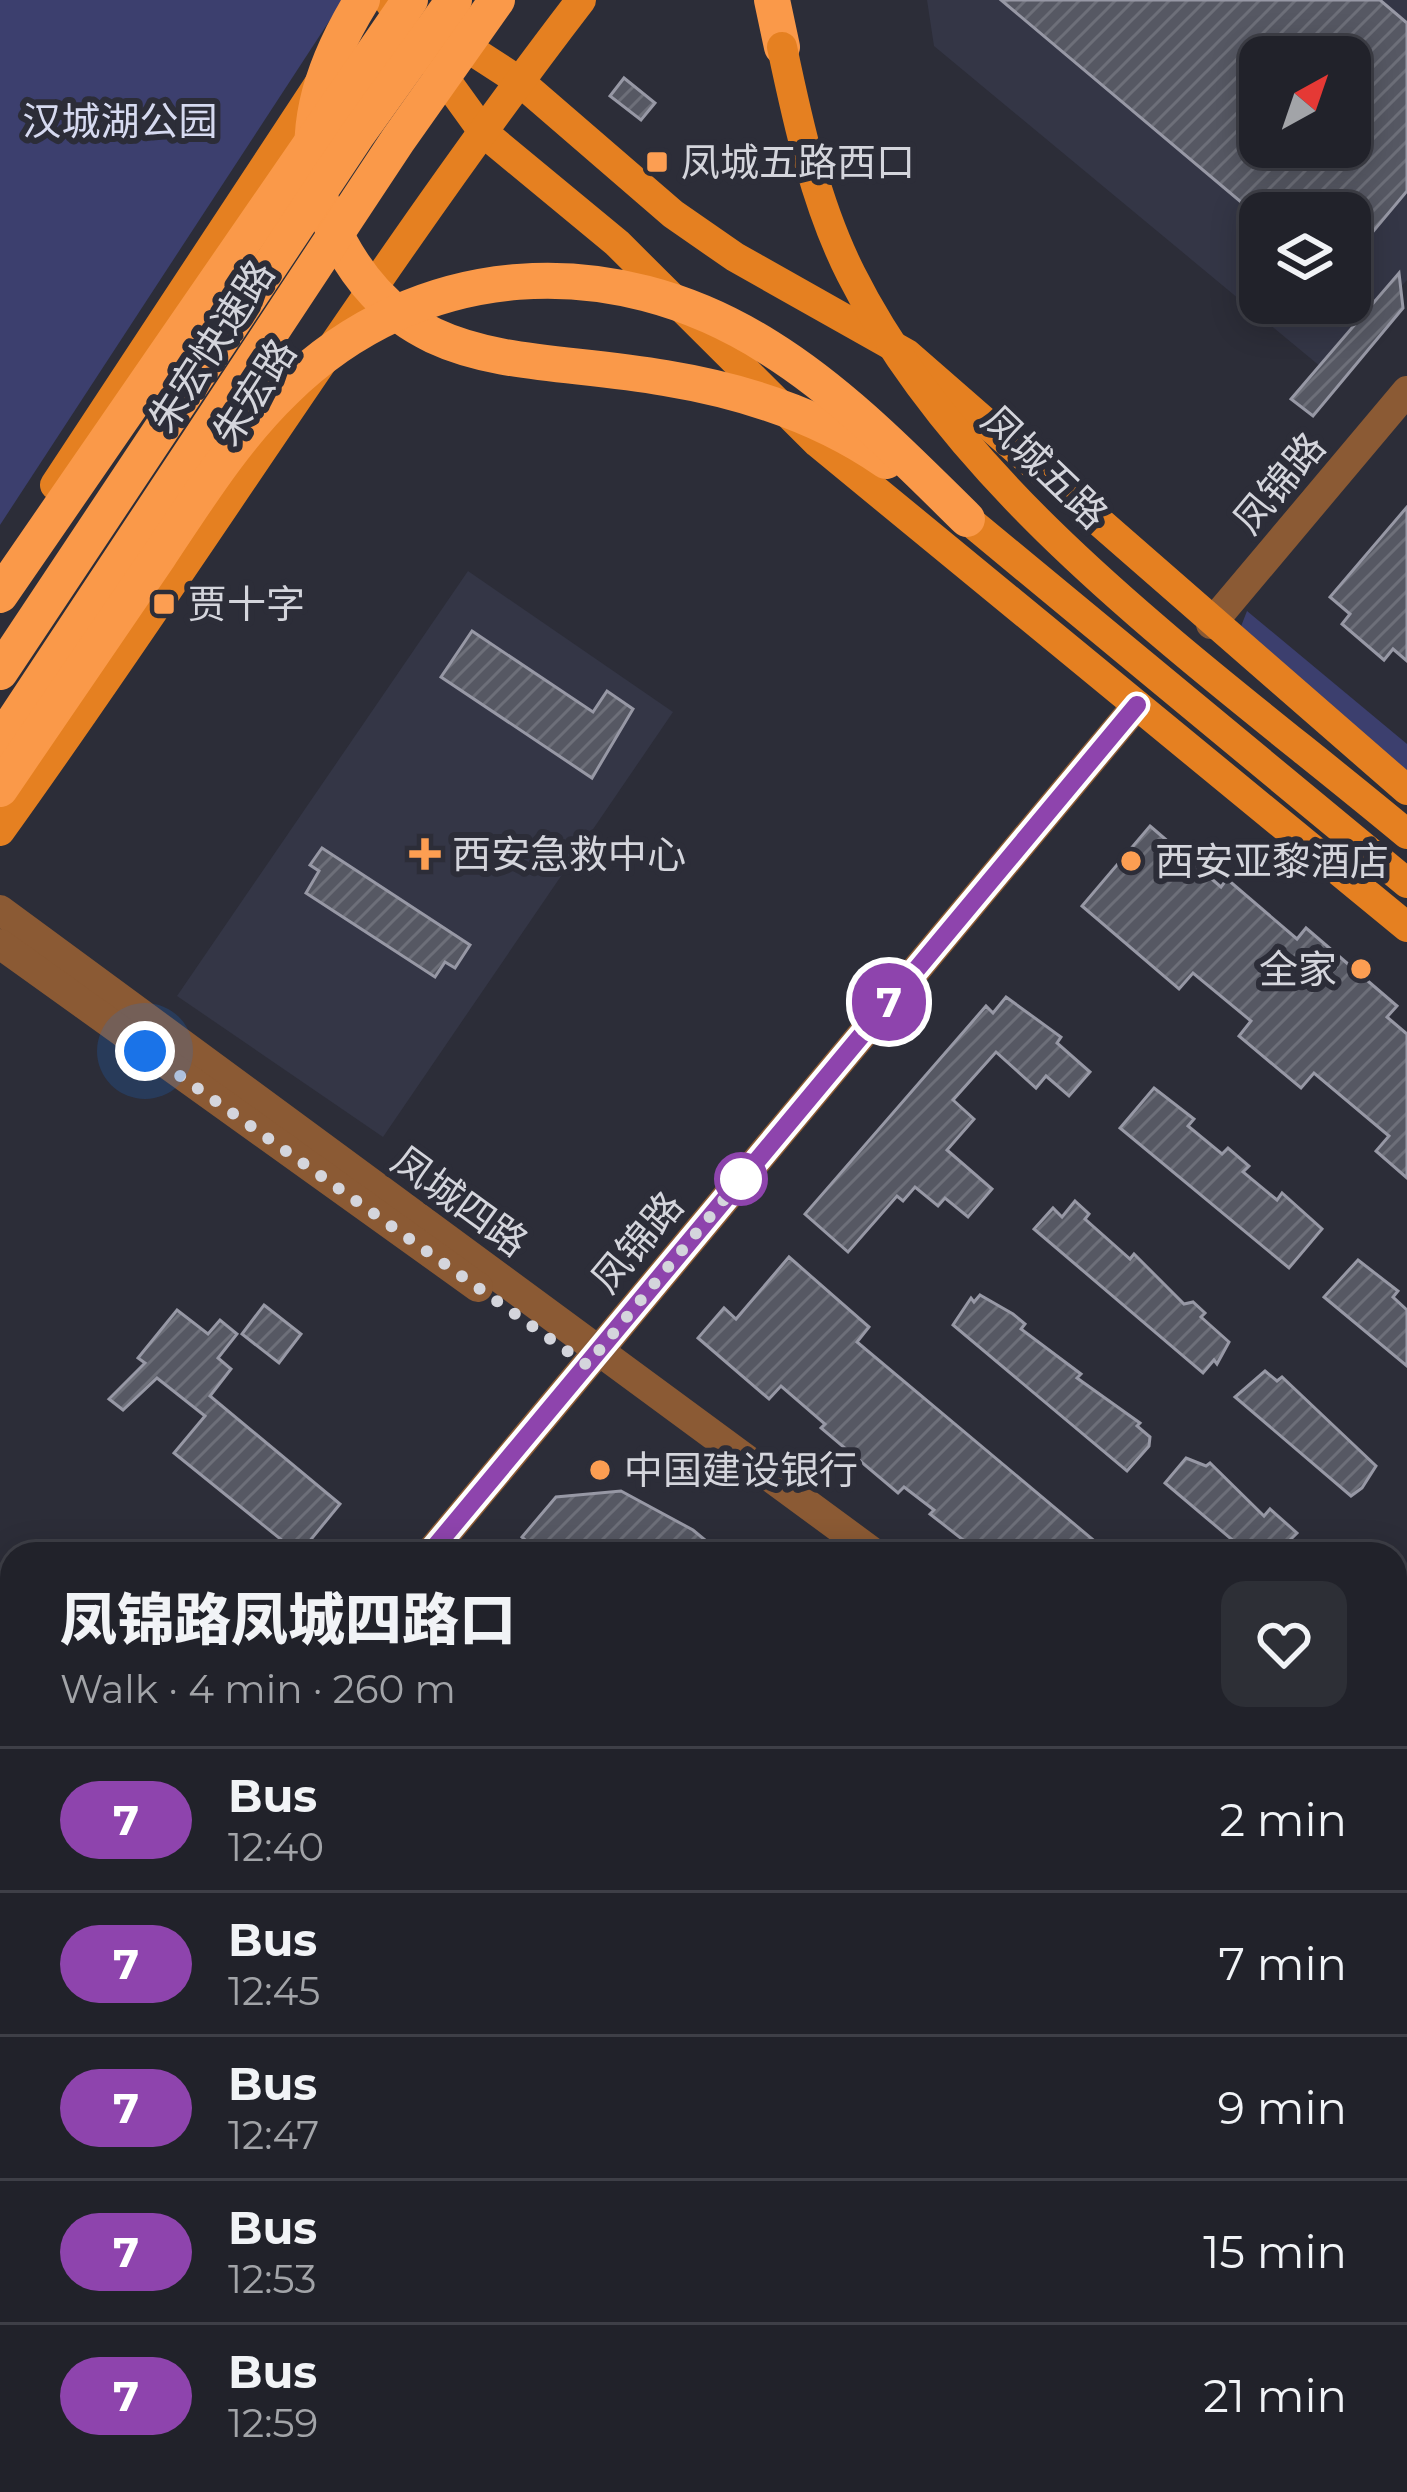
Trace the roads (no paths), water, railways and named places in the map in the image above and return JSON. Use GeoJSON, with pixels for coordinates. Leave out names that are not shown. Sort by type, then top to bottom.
{"type":"FeatureCollection","features":[{"type":"Feature","properties":{"kind":"highway"},"geometry":{"type":"LineString","coordinates":[[362,0],[325,69],[313,155],[321,203],[340,246],[361,281],[386,307],[432,336],[481,353],[663,377],[765,400],[878,456],[968,518]]}},
{"type":"Feature","properties":{"kind":"highway"},"geometry":{"type":"LineString","coordinates":[[0,595],[410,0]]}},
{"type":"Feature","properties":{"kind":"highway","name":"朱宏快速路"},"geometry":{"type":"LineString","coordinates":[[0,672],[357,135],[454,0]]}},
{"type":"Feature","properties":{"kind":"highway","name":"朱宏快速路"},"geometry":{"type":"LineString","coordinates":[[0,742],[497,0]]}},
{"type":"Feature","properties":{"kind":"highway"},"geometry":{"type":"LineString","coordinates":[[776,0],[782,47]]}},
{"type":"Feature","properties":{"kind":"highway"},"geometry":{"type":"LineString","coordinates":[[0,789],[206,486],[286,388],[378,321],[459,290],[524,278],[586,279],[650,292],[711,314],[770,348],[847,405],[968,518]]}},
{"type":"Feature","properties":{"kind":"main road"},"geometry":{"type":"LineString","coordinates":[[0,568],[376,0]]}},
{"type":"Feature","properties":{"kind":"main road"},"geometry":{"type":"LineString","coordinates":[[391,0],[518,81],[673,214],[907,354],[1211,624],[1407,790]]}},
{"type":"Feature","properties":{"kind":"main road"},"geometry":{"type":"LineString","coordinates":[[391,0],[484,133],[617,243],[818,442],[1407,927]]}},
{"type":"Feature","properties":{"kind":"main road","name":"朱宏路"},"geometry":{"type":"LineString","coordinates":[[0,831],[164,604],[298,393],[518,81],[581,0]]}},
{"type":"Feature","properties":{"kind":"main road","name":"凤城五路"},"geometry":{"type":"LineString","coordinates":[[782,47],[819,190],[849,272],[941,418],[1054,534],[1407,834]]}},
{"type":"Feature","properties":{"kind":"main road"},"geometry":{"type":"LineString","coordinates":[[968,518],[1407,883]]}},
{"type":"Feature","properties":{"kind":"street","name":"凤锦路"},"geometry":{"type":"LineString","coordinates":[[1211,624],[1407,391]]}},
{"type":"Feature","properties":{"kind":"street","name":"凤锦路"},"geometry":{"type":"LineString","coordinates":[[439,1542],[1137,705]]}},
{"type":"Feature","properties":{"kind":"street","name":"凤城四路"},"geometry":{"type":"LineString","coordinates":[[0,910],[592,1357],[827,1542]]}},
{"type":"Feature","properties":{"kind":"street","name":"凤城四路"},"geometry":{"type":"LineString","coordinates":[[0,944],[858,1542]]}},
{"type":"Feature","properties":{"kind":"place","name":"凤城五路西口"},"geometry":{"type":"Point","coordinates":[657,162]}},
{"type":"Feature","properties":{"kind":"place","name":"贾十字"},"geometry":{"type":"Point","coordinates":[164,604]}},
{"type":"Feature","properties":{"kind":"place","name":"西安急救中心"},"geometry":{"type":"Point","coordinates":[425,854]}},
{"type":"Feature","properties":{"kind":"place","name":"西安亚黎酒店"},"geometry":{"type":"Point","coordinates":[1131,861]}},
{"type":"Feature","properties":{"kind":"place","name":"全家"},"geometry":{"type":"Point","coordinates":[1361,969]}},
{"type":"Feature","properties":{"kind":"place","name":"中国建设银行"},"geometry":{"type":"Point","coordinates":[600,1470]}},
{"type":"Feature","properties":{"kind":"park label","name":"汉城湖公园"},"geometry":{"type":"Point","coordinates":[120,121]}}]}
